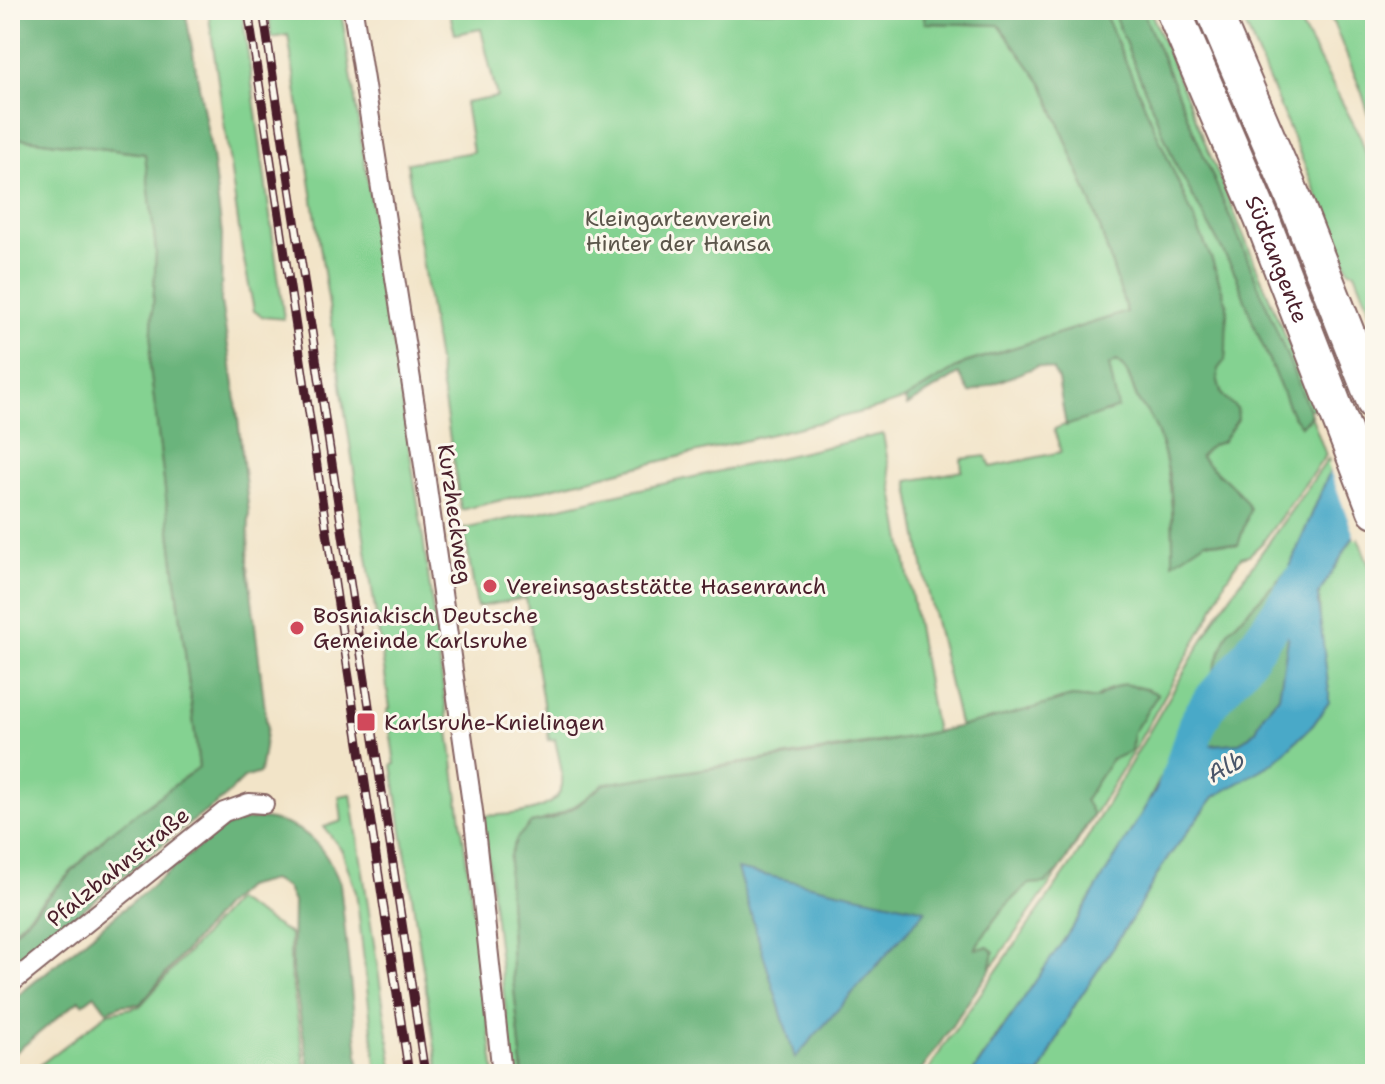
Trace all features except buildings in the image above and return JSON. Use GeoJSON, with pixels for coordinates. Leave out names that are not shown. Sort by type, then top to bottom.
{"type":"FeatureCollection","features":[{"type":"Feature","properties":{"kind":"highway","name":"Südtangente"},"geometry":{"type":"LineString","coordinates":[[1173,10],[1262,219],[1375,510]]}},
{"type":"Feature","properties":{"kind":"highway","name":"Südtangente"},"geometry":{"type":"LineString","coordinates":[[1213,10],[1297,206],[1375,404]]}},
{"type":"Feature","properties":{"kind":"street","name":"Kurzheckweg"},"geometry":{"type":"LineString","coordinates":[[353,10],[419,431],[473,811],[502,1074]]}},
{"type":"Feature","properties":{"kind":"street","name":"Pfalzbahnstraße"},"geometry":{"type":"LineString","coordinates":[[10,984],[224,812],[249,803],[264,804]]}},
{"type":"Feature","properties":{"kind":"green space"},"geometry":{"type":"Polygon","coordinates":[[[10,10],[185,10],[212,156],[222,234],[221,302],[249,513],[248,565],[267,727],[260,773],[244,778],[223,799],[175,834],[10,970],[10,937],[108,834],[199,767],[150,367],[156,251],[145,154],[10,137],[10,10]]]}},
{"type":"Feature","properties":{"kind":"green space"},"geometry":{"type":"Polygon","coordinates":[[[208,10],[242,10],[284,319],[263,317],[254,311],[242,250],[208,10]]]}},
{"type":"Feature","properties":{"kind":"green space"},"geometry":{"type":"Polygon","coordinates":[[[269,10],[341,10],[422,530],[495,1074],[439,1074],[392,765],[395,764],[387,710],[390,708],[288,35],[271,38],[269,10]]]}},
{"type":"Feature","properties":{"kind":"green space","name":"Kleingartenverein Hinter der Hansa"},"geometry":{"type":"Polygon","coordinates":[[[449,10],[923,10],[926,23],[999,25],[1044,86],[1095,212],[1127,312],[965,363],[905,399],[878,408],[461,510],[407,163],[473,152],[465,103],[497,97],[481,29],[455,34],[449,10]]]}},
{"type":"Feature","properties":{"kind":"green space"},"geometry":{"type":"Polygon","coordinates":[[[923,10],[1103,10],[1212,260],[1227,305],[1225,360],[1218,369],[1218,381],[1222,395],[1237,409],[1238,419],[1222,442],[1212,445],[1200,456],[1234,488],[1250,509],[1238,545],[1206,541],[1173,563],[1171,489],[1164,452],[1151,418],[1138,401],[1127,373],[1117,361],[1109,365],[1118,408],[1066,426],[1058,380],[1053,370],[1038,366],[970,393],[959,374],[907,406],[905,399],[965,363],[1127,312],[1095,212],[1044,86],[999,25],[925,23],[923,10]]]}},
{"type":"Feature","properties":{"kind":"green space"},"geometry":{"type":"Polygon","coordinates":[[[1103,10],[1112,10],[1177,167],[1236,275],[1292,415],[1308,421],[1311,415],[1326,455],[1262,543],[1249,555],[1241,557],[1225,581],[1211,614],[1134,750],[1062,867],[990,969],[994,952],[988,947],[975,949],[1001,910],[1023,889],[1034,881],[1041,883],[1059,871],[1084,801],[1111,760],[1133,742],[1133,733],[1158,694],[1146,689],[1110,689],[1094,699],[1069,697],[960,728],[926,582],[908,481],[962,471],[961,459],[986,456],[991,467],[1061,452],[1054,429],[1110,412],[1109,364],[1116,361],[1127,374],[1137,399],[1152,419],[1159,436],[1168,471],[1173,562],[1206,541],[1238,545],[1250,509],[1234,488],[1200,456],[1212,445],[1222,442],[1238,419],[1222,395],[1218,381],[1218,369],[1225,360],[1227,305],[1212,260],[1103,10]]]}},
{"type":"Feature","properties":{"kind":"green space"},"geometry":{"type":"Polygon","coordinates":[[[1112,10],[1142,10],[1311,415],[1301,426],[1292,415],[1236,275],[1177,167],[1112,10]]]}},
{"type":"Feature","properties":{"kind":"green space"},"geometry":{"type":"Polygon","coordinates":[[[1142,10],[1150,10],[1315,408],[1308,410],[1142,10]]]}},
{"type":"Feature","properties":{"kind":"green space"},"geometry":{"type":"Polygon","coordinates":[[[1193,10],[1200,10],[1353,380],[1348,390],[1193,10]]]}},
{"type":"Feature","properties":{"kind":"green space"},"geometry":{"type":"Polygon","coordinates":[[[1239,10],[1293,10],[1360,136],[1375,180],[1375,322],[1355,272],[1349,270],[1239,10]]]}},
{"type":"Feature","properties":{"kind":"green space"},"geometry":{"type":"Polygon","coordinates":[[[1328,10],[1375,10],[1375,134],[1361,90],[1328,10]]]}},
{"type":"Feature","properties":{"kind":"green space"},"geometry":{"type":"Polygon","coordinates":[[[10,137],[145,154],[156,251],[150,367],[199,768],[108,834],[10,934],[10,137]]]}},
{"type":"Feature","properties":{"kind":"green space"},"geometry":{"type":"Polygon","coordinates":[[[883,434],[936,733],[604,784],[570,808],[531,823],[510,855],[508,875],[512,970],[523,1074],[513,1074],[483,816],[529,811],[551,802],[562,785],[562,774],[555,739],[549,740],[526,598],[477,607],[464,529],[883,434]]]}},
{"type":"Feature","properties":{"kind":"green space"},"geometry":{"type":"Polygon","coordinates":[[[1328,459],[1332,466],[1289,569],[1229,630],[1188,736],[1161,777],[1136,826],[1043,974],[972,1074],[927,1074],[1073,862],[1219,612],[1328,459]]]}},
{"type":"Feature","properties":{"kind":"green space"},"geometry":{"type":"Polygon","coordinates":[[[1356,533],[1375,580],[1375,1074],[1040,1074],[1071,1011],[1133,917],[1164,863],[1214,797],[1273,763],[1313,725],[1329,702],[1320,631],[1319,593],[1356,533]]]}},
{"type":"Feature","properties":{"kind":"green space"},"geometry":{"type":"Polygon","coordinates":[[[1289,569],[1283,583],[1284,628],[1288,639],[1280,696],[1246,739],[1239,743],[1196,746],[1188,736],[1229,630],[1289,569]]]}},
{"type":"Feature","properties":{"kind":"green space"},"geometry":{"type":"Polygon","coordinates":[[[1124,684],[1158,694],[1133,733],[1131,751],[1111,760],[1085,800],[1093,814],[1059,871],[1045,883],[1029,884],[986,931],[975,949],[988,947],[994,952],[990,970],[919,1074],[523,1074],[512,970],[508,875],[510,855],[517,838],[531,823],[551,819],[577,806],[604,784],[896,740],[1067,698],[1097,698],[1124,684]]]}},
{"type":"Feature","properties":{"kind":"green space"},"geometry":{"type":"Polygon","coordinates":[[[351,794],[394,1074],[377,1074],[356,892],[342,851],[324,827],[342,821],[339,796],[351,794]]]}},
{"type":"Feature","properties":{"kind":"green space"},"geometry":{"type":"Polygon","coordinates":[[[265,819],[292,826],[312,839],[327,858],[340,883],[360,1074],[310,1074],[292,968],[293,902],[286,887],[272,880],[245,887],[223,907],[140,1004],[122,1005],[107,1011],[95,995],[83,1004],[79,1000],[10,1057],[10,1002],[221,829],[247,820],[265,819]]]}},
{"type":"Feature","properties":{"kind":"green space"},"geometry":{"type":"Polygon","coordinates":[[[235,900],[290,934],[290,969],[306,1074],[28,1074],[108,1013],[140,1006],[235,900]]]}},
{"type":"Feature","properties":{"kind":"water","name":"Alb"},"geometry":{"type":"Polygon","coordinates":[[[1332,466],[1356,533],[1319,593],[1329,702],[1313,725],[1273,763],[1214,797],[1164,863],[1133,917],[1071,1011],[1040,1074],[972,1074],[1078,919],[1188,736],[1197,746],[1239,743],[1256,730],[1263,715],[1279,696],[1288,639],[1280,610],[1283,583],[1332,466]]]}},
{"type":"Feature","properties":{"kind":"water"},"geometry":{"type":"Polygon","coordinates":[[[737,869],[926,910],[795,1058],[737,869]]]}},
{"type":"Feature","properties":{"kind":"pier"},"geometry":{"type":"Polygon","coordinates":[[[1375,378],[1375,504],[1356,541],[1328,465],[1371,380],[1375,378]]]}},
{"type":"Feature","properties":{"kind":"waterway"},"geometry":{"type":"LineString","coordinates":[[1177,788],[1197,724],[1302,581]]}},
{"type":"Feature","properties":{"kind":"railway"},"geometry":{"type":"LineString","coordinates":[[248,10],[409,1074]]}},
{"type":"Feature","properties":{"kind":"railway"},"geometry":{"type":"LineString","coordinates":[[263,10],[425,1074]]}},
{"type":"Feature","properties":{"kind":"place","name":"Vereinsgaststätte Hasenranch"},"geometry":{"type":"Point","coordinates":[490,586]}},
{"type":"Feature","properties":{"kind":"place","name":"Bosniakisch Deutsche Gemeinde Karlsruhe"},"geometry":{"type":"Point","coordinates":[297,628]}},
{"type":"Feature","properties":{"kind":"place","name":"Karlsruhe-Knielingen"},"geometry":{"type":"Point","coordinates":[366,722]}}]}
